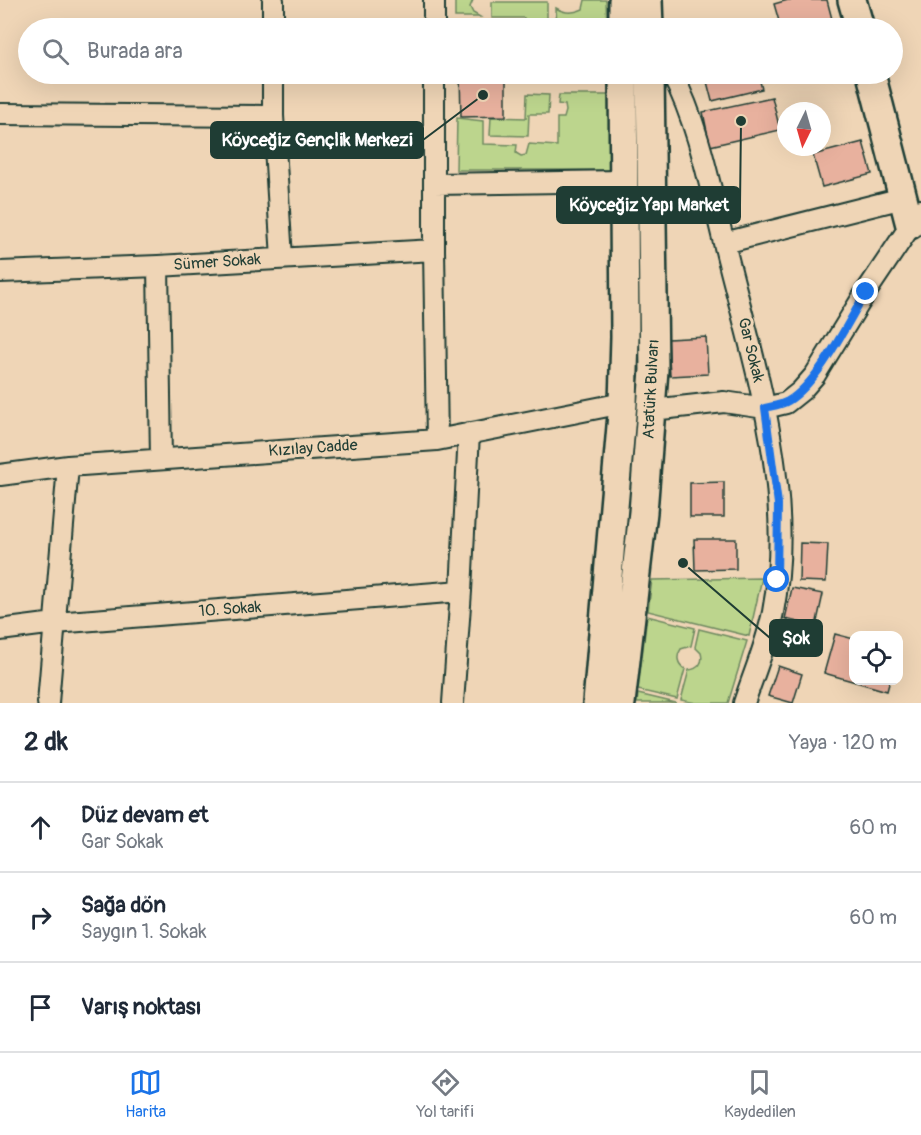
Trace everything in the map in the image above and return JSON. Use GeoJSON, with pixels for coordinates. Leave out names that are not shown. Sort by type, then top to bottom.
{"type":"FeatureCollection","features":[{"type":"Feature","properties":{"kind":"main road"},"geometry":{"type":"LineString","coordinates":[[623,0],[623,18]]}},
{"type":"Feature","properties":{"kind":"main road"},"geometry":{"type":"LineString","coordinates":[[648,0],[649,18]]}},
{"type":"Feature","properties":{"kind":"main road"},"geometry":{"type":"LineString","coordinates":[[852,0],[857,18]]}},
{"type":"Feature","properties":{"kind":"main road","name":"Atatürk Bulvarı"},"geometry":{"type":"LineString","coordinates":[[597,703],[623,403],[624,84]]}},
{"type":"Feature","properties":{"kind":"main road","name":"Atatürk Bulvarı"},"geometry":{"type":"LineString","coordinates":[[621,703],[640,545],[652,410],[654,321],[650,84]]}},
{"type":"Feature","properties":{"kind":"main road"},"geometry":{"type":"LineString","coordinates":[[874,84],[912,211]]}},
{"type":"Feature","properties":{"kind":"street"},"geometry":{"type":"LineString","coordinates":[[273,0],[273,18]]}},
{"type":"Feature","properties":{"kind":"street"},"geometry":{"type":"LineString","coordinates":[[434,0],[434,18]]}},
{"type":"Feature","properties":{"kind":"street"},"geometry":{"type":"LineString","coordinates":[[273,84],[282,258]]}},
{"type":"Feature","properties":{"kind":"street"},"geometry":{"type":"LineString","coordinates":[[434,84],[437,440]]}},
{"type":"Feature","properties":{"kind":"street","name":"Gar Sokak"},"geometry":{"type":"LineString","coordinates":[[677,84],[687,107],[765,408],[778,504],[777,580],[767,634],[744,703]]}},
{"type":"Feature","properties":{"kind":"street"},"geometry":{"type":"LineString","coordinates":[[0,114],[273,116]]}},
{"type":"Feature","properties":{"kind":"street"},"geometry":{"type":"LineString","coordinates":[[434,184],[624,181]]}},
{"type":"Feature","properties":{"kind":"street"},"geometry":{"type":"LineString","coordinates":[[652,410],[724,402],[765,408],[786,403],[815,375],[912,211]]}},
{"type":"Feature","properties":{"kind":"street"},"geometry":{"type":"LineString","coordinates":[[724,243],[912,211]]}},
{"type":"Feature","properties":{"kind":"street","name":"Sümer Sokak"},"geometry":{"type":"LineString","coordinates":[[0,272],[158,266],[434,250]]}},
{"type":"Feature","properties":{"kind":"street"},"geometry":{"type":"LineString","coordinates":[[158,266],[161,459]]}},
{"type":"Feature","properties":{"kind":"street","name":"Kızılay Cadde"},"geometry":{"type":"LineString","coordinates":[[0,475],[68,466],[437,440],[623,403]]}},
{"type":"Feature","properties":{"kind":"street"},"geometry":{"type":"LineString","coordinates":[[453,703],[469,433]]}},
{"type":"Feature","properties":{"kind":"street"},"geometry":{"type":"LineString","coordinates":[[48,703],[68,466]]}},
{"type":"Feature","properties":{"kind":"street","name":"10. Sokak"},"geometry":{"type":"LineString","coordinates":[[0,630],[55,623],[461,591]]}},
{"type":"Feature","properties":{"kind":"green space"},"geometry":{"type":"Polygon","coordinates":[[[455,0],[473,0],[470,7],[473,13],[480,17],[455,17],[455,0]]]}},
{"type":"Feature","properties":{"kind":"green space"},"geometry":{"type":"Polygon","coordinates":[[[585,0],[606,0],[607,18],[556,18],[556,8],[566,12],[583,9],[585,0]]]}},
{"type":"Feature","properties":{"kind":"green space"},"geometry":{"type":"Polygon","coordinates":[[[492,2],[547,2],[547,18],[492,18],[492,2]]]}},
{"type":"Feature","properties":{"kind":"green space"},"geometry":{"type":"Polygon","coordinates":[[[527,94],[549,95],[548,114],[529,114],[528,136],[490,135],[491,117],[526,118],[527,94]]]}},
{"type":"Feature","properties":{"kind":"green space"},"geometry":{"type":"Polygon","coordinates":[[[559,95],[611,95],[611,170],[456,170],[457,118],[483,121],[483,144],[517,145],[516,153],[521,156],[526,155],[529,144],[557,146],[557,118],[564,118],[566,111],[565,105],[558,104],[559,95]]]}},
{"type":"Feature","properties":{"kind":"green space"},"geometry":{"type":"Polygon","coordinates":[[[762,578],[749,636],[648,611],[652,580],[762,578]]]}},
{"type":"Feature","properties":{"kind":"green space"},"geometry":{"type":"Polygon","coordinates":[[[647,616],[695,628],[691,646],[681,649],[678,654],[678,660],[685,669],[677,699],[638,690],[647,616]]]}},
{"type":"Feature","properties":{"kind":"green space"},"geometry":{"type":"Polygon","coordinates":[[[699,629],[747,641],[728,703],[696,703],[681,700],[689,670],[698,667],[702,660],[701,653],[695,647],[699,629]]]}},
{"type":"Feature","properties":{"kind":"green space"},"geometry":{"type":"Polygon","coordinates":[[[638,694],[676,703],[637,703],[638,694]]]}},
{"type":"Feature","properties":{"kind":"building"},"geometry":{"type":"Polygon","coordinates":[[[788,0],[827,0],[832,18],[778,18],[774,4],[788,0]]]}},
{"type":"Feature","properties":{"kind":"building"},"geometry":{"type":"Polygon","coordinates":[[[460,84],[506,84],[506,116],[461,117],[460,84]]]}},
{"type":"Feature","properties":{"kind":"building"},"geometry":{"type":"Polygon","coordinates":[[[708,84],[761,84],[762,89],[712,101],[708,84]]]}},
{"type":"Feature","properties":{"kind":"building"},"geometry":{"type":"Polygon","coordinates":[[[772,97],[777,118],[777,131],[710,146],[703,112],[772,97]]]}},
{"type":"Feature","properties":{"kind":"building"},"geometry":{"type":"Polygon","coordinates":[[[863,142],[872,174],[822,187],[813,156],[831,156],[831,150],[863,142]]]}},
{"type":"Feature","properties":{"kind":"building"},"geometry":{"type":"Polygon","coordinates":[[[706,337],[708,374],[670,376],[668,339],[706,337]]]}},
{"type":"Feature","properties":{"kind":"building"},"geometry":{"type":"Polygon","coordinates":[[[724,482],[724,517],[690,517],[690,483],[724,482]]]}},
{"type":"Feature","properties":{"kind":"building"},"geometry":{"type":"Polygon","coordinates":[[[694,539],[736,539],[736,569],[695,570],[694,539]]]}},
{"type":"Feature","properties":{"kind":"building"},"geometry":{"type":"Polygon","coordinates":[[[800,543],[828,544],[826,582],[799,581],[800,543]]]}},
{"type":"Feature","properties":{"kind":"building"},"geometry":{"type":"Polygon","coordinates":[[[792,588],[823,594],[816,626],[785,619],[792,588]]]}},
{"type":"Feature","properties":{"kind":"building"},"geometry":{"type":"Polygon","coordinates":[[[835,634],[849,638],[849,680],[824,673],[835,634]]]}},
{"type":"Feature","properties":{"kind":"building"},"geometry":{"type":"Polygon","coordinates":[[[778,666],[802,674],[793,703],[768,696],[778,666]]]}},
{"type":"Feature","properties":{"kind":"building"},"geometry":{"type":"Polygon","coordinates":[[[866,685],[889,685],[887,691],[866,685]]]}},
{"type":"Feature","properties":{"kind":"place","name":"Köyceğiz Gençlik Merkezi"},"geometry":{"type":"Point","coordinates":[483,95]}},
{"type":"Feature","properties":{"kind":"place","name":"Köyceğiz Yapı Market"},"geometry":{"type":"Point","coordinates":[741,121]}},
{"type":"Feature","properties":{"kind":"place","name":"Şok"},"geometry":{"type":"Point","coordinates":[683,563]}},
{"type":"Feature","properties":{"kind":"route"},"geometry":{"type":"LineString","coordinates":[[777,580],[778,504],[765,408],[786,403],[815,375],[866,292]]}}]}
